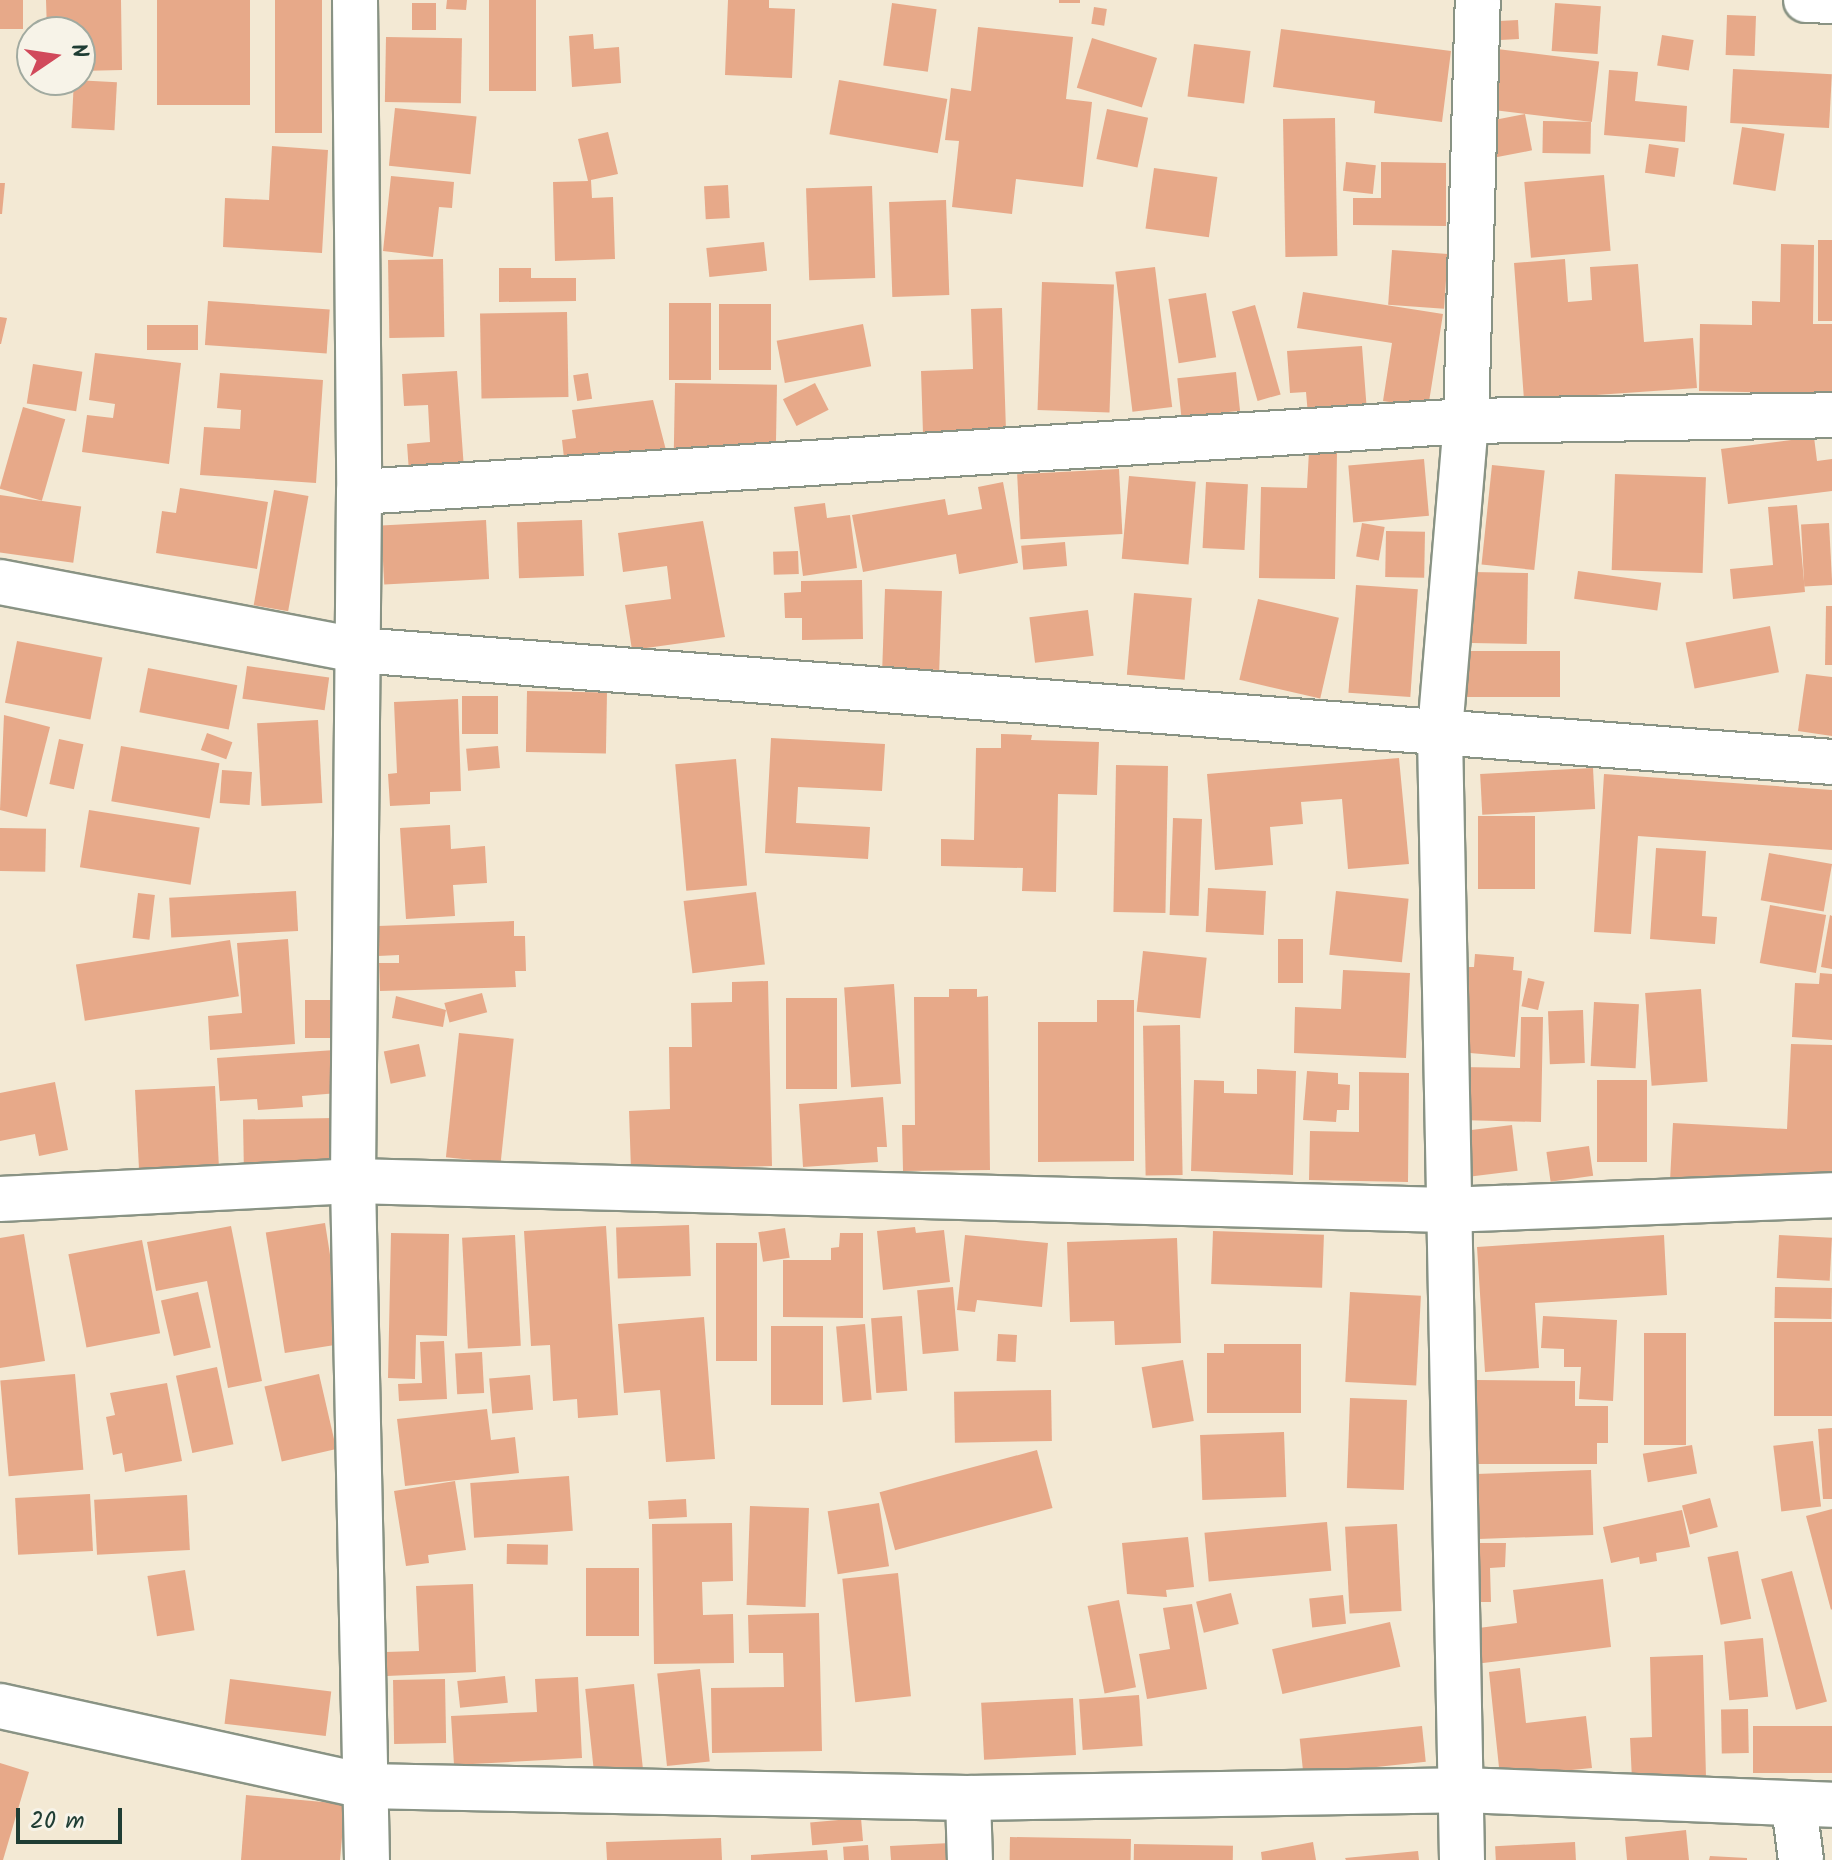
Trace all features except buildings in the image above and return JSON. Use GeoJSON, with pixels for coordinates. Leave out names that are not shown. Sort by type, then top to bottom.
{"type":"FeatureCollection","features":[{"type":"Feature","properties":{"kind":"street"},"geometry":{"type":"LineString","coordinates":[[355,0],[359,492],[353,1181],[367,1860]]}},
{"type":"Feature","properties":{"kind":"street"},"geometry":{"type":"LineString","coordinates":[[1462,1860],[1463,1790],[1446,1210],[1440,731],[1466,421],[1478,0]]}},
{"type":"Feature","properties":{"kind":"street"},"geometry":{"type":"LineString","coordinates":[[1806,0],[1832,1]]}},
{"type":"Feature","properties":{"kind":"street"},"geometry":{"type":"LineString","coordinates":[[359,492],[1466,421],[1832,415]]}},
{"type":"Feature","properties":{"kind":"street"},"geometry":{"type":"LineString","coordinates":[[0,582],[357,650],[1832,762]]}},
{"type":"Feature","properties":{"kind":"street"},"geometry":{"type":"LineString","coordinates":[[0,1199],[353,1181],[1446,1210],[1832,1195]]}},
{"type":"Feature","properties":{"kind":"street"},"geometry":{"type":"LineString","coordinates":[[0,1706],[364,1786],[968,1798],[1463,1790],[1813,1805],[1801,1860]]}},
{"type":"Feature","properties":{"kind":"street"},"geometry":{"type":"LineString","coordinates":[[968,1798],[970,1860]]}}]}
